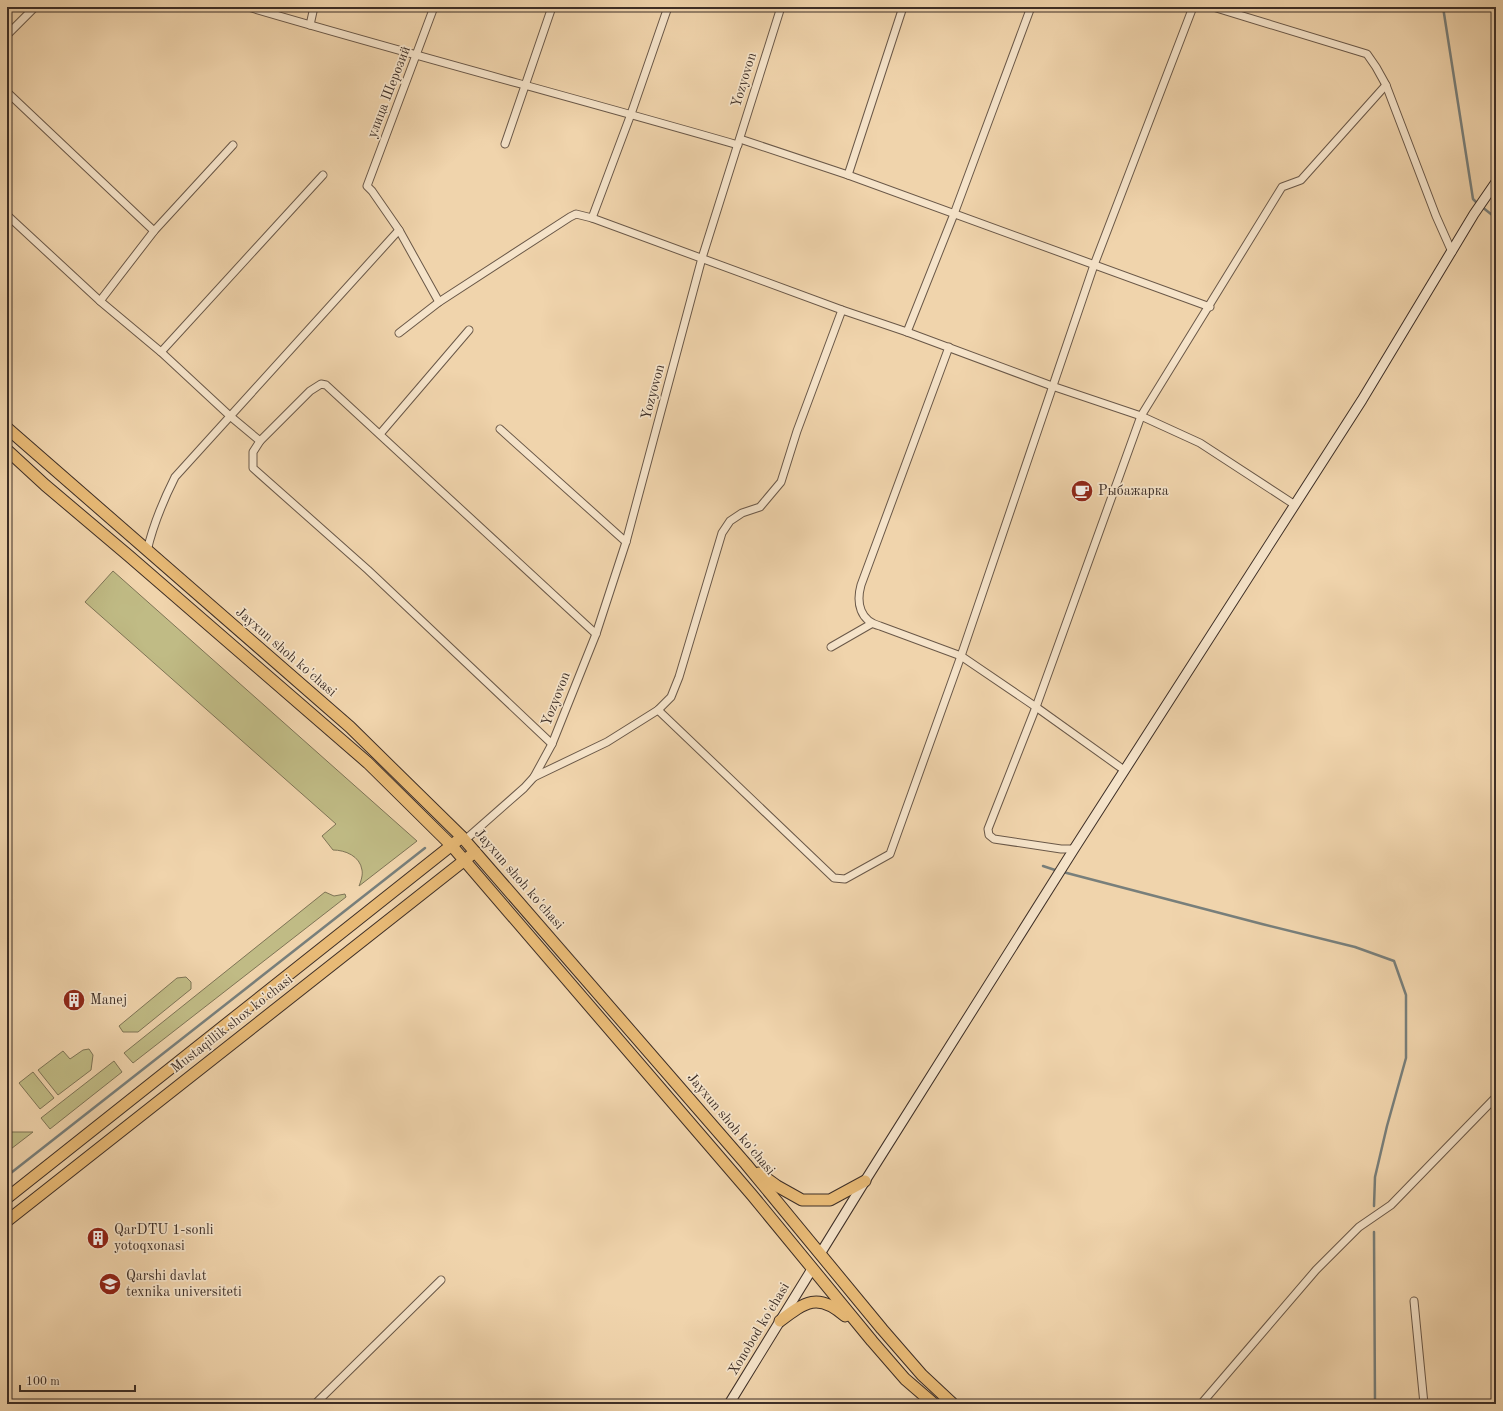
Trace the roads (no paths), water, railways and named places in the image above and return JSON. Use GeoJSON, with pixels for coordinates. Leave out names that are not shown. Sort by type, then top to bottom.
{"type":"FeatureCollection","features":[{"type":"Feature","properties":{"kind":"main road"},"geometry":{"type":"LineString","coordinates":[[820,1254],[1124,770],[1366,393],[1474,214],[1496,182]]}},
{"type":"Feature","properties":{"kind":"main road","name":"Jayxun shoh ko'chasi"},"geometry":{"type":"LineString","coordinates":[[7,428],[350,727],[463,839],[746,1164],[922,1375],[953,1404]]}},
{"type":"Feature","properties":{"kind":"main road","name":"Jayxun shoh ko'chasi"},"geometry":{"type":"LineString","coordinates":[[7,450],[45,485],[130,556],[368,764],[452,846],[752,1195],[872,1341],[905,1379],[934,1404]]}},
{"type":"Feature","properties":{"kind":"main road","name":"Mustaqillik shox ko'chasi"},"geometry":{"type":"LineString","coordinates":[[7,1198],[452,846],[463,839]]}},
{"type":"Feature","properties":{"kind":"main road","name":"Mustaqillik shox ko'chasi"},"geometry":{"type":"LineString","coordinates":[[7,1221],[475,852]]}},
{"type":"Feature","properties":{"kind":"main road"},"geometry":{"type":"LineString","coordinates":[[746,1164],[777,1186],[802,1200],[830,1200],[865,1181]]}},
{"type":"Feature","properties":{"kind":"main road","name":"Xonobod ko'chasi"},"geometry":{"type":"LineString","coordinates":[[729,1404],[812,1269]]}},
{"type":"Feature","properties":{"kind":"main road"},"geometry":{"type":"LineString","coordinates":[[780,1322],[798,1307],[814,1301],[828,1304],[841,1313],[872,1341]]}},
{"type":"Feature","properties":{"kind":"street"},"geometry":{"type":"LineString","coordinates":[[7,34],[35,7]]}},
{"type":"Feature","properties":{"kind":"street"},"geometry":{"type":"LineString","coordinates":[[248,7],[416,55],[739,142],[848,175],[1210,307]]}},
{"type":"Feature","properties":{"kind":"street"},"geometry":{"type":"LineString","coordinates":[[310,25],[314,7]]}},
{"type":"Feature","properties":{"kind":"street","name":"улица Шерозий"},"geometry":{"type":"LineString","coordinates":[[399,230],[367,186],[434,7]]}},
{"type":"Feature","properties":{"kind":"street"},"geometry":{"type":"LineString","coordinates":[[505,144],[552,7]]}},
{"type":"Feature","properties":{"kind":"street"},"geometry":{"type":"LineString","coordinates":[[592,218],[631,114],[668,7]]}},
{"type":"Feature","properties":{"kind":"street","name":"Yozyovon"},"geometry":{"type":"LineString","coordinates":[[534,777],[552,744],[596,634],[626,542],[702,258],[781,7]]}},
{"type":"Feature","properties":{"kind":"street"},"geometry":{"type":"LineString","coordinates":[[848,175],[903,7]]}},
{"type":"Feature","properties":{"kind":"street"},"geometry":{"type":"LineString","coordinates":[[907,332],[954,214],[1031,7]]}},
{"type":"Feature","properties":{"kind":"street"},"geometry":{"type":"LineString","coordinates":[[658,710],[834,878],[845,878],[890,854],[961,656],[1094,265],[1193,7]]}},
{"type":"Feature","properties":{"kind":"street"},"geometry":{"type":"LineString","coordinates":[[1213,7],[1367,54],[1386,85],[1436,216],[1452,252]]}},
{"type":"Feature","properties":{"kind":"street"},"geometry":{"type":"LineString","coordinates":[[1074,849],[1061,849],[994,838],[989,835],[988,829],[1036,707],[1141,416],[1210,307],[1282,187],[1301,180],[1386,85]]}},
{"type":"Feature","properties":{"kind":"street"},"geometry":{"type":"LineString","coordinates":[[7,92],[154,231]]}},
{"type":"Feature","properties":{"kind":"street"},"geometry":{"type":"LineString","coordinates":[[100,301],[154,231],[233,145]]}},
{"type":"Feature","properties":{"kind":"street"},"geometry":{"type":"LineString","coordinates":[[161,352],[323,175]]}},
{"type":"Feature","properties":{"kind":"street"},"geometry":{"type":"LineString","coordinates":[[399,333],[439,302],[576,214],[592,218],[842,310],[949,347],[1052,386],[1141,416],[1200,443],[1295,505]]}},
{"type":"Feature","properties":{"kind":"street"},"geometry":{"type":"LineString","coordinates":[[7,215],[100,301],[161,352],[230,416],[260,441]]}},
{"type":"Feature","properties":{"kind":"street"},"geometry":{"type":"LineString","coordinates":[[148,551],[154,525],[175,477],[399,230],[439,302]]}},
{"type":"Feature","properties":{"kind":"street"},"geometry":{"type":"LineString","coordinates":[[463,839],[524,788],[534,777],[607,742],[658,710],[671,697],[679,677],[722,533],[730,521],[742,513],[760,507],[781,482],[797,431],[842,310]]}},
{"type":"Feature","properties":{"kind":"street"},"geometry":{"type":"LineString","coordinates":[[380,434],[469,330]]}},
{"type":"Feature","properties":{"kind":"street"},"geometry":{"type":"LineString","coordinates":[[949,347],[859,591],[859,609],[871,624],[961,656],[1124,770]]}},
{"type":"Feature","properties":{"kind":"street"},"geometry":{"type":"LineString","coordinates":[[552,744],[368,570],[254,468],[253,452],[260,441],[310,391],[321,384],[326,385],[596,634]]}},
{"type":"Feature","properties":{"kind":"street"},"geometry":{"type":"LineString","coordinates":[[500,429],[626,542]]}},
{"type":"Feature","properties":{"kind":"street"},"geometry":{"type":"LineString","coordinates":[[831,647],[871,624]]}},
{"type":"Feature","properties":{"kind":"street"},"geometry":{"type":"LineString","coordinates":[[1201,1404],[1316,1270],[1359,1227],[1391,1205],[1496,1097]]}},
{"type":"Feature","properties":{"kind":"street"},"geometry":{"type":"LineString","coordinates":[[315,1404],[441,1280]]}},
{"type":"Feature","properties":{"kind":"street"},"geometry":{"type":"LineString","coordinates":[[1414,1301],[1424,1404]]}},
{"type":"Feature","properties":{"kind":"waterway"},"geometry":{"type":"LineString","coordinates":[[1443,7],[1473,199],[1478,204]]}},
{"type":"Feature","properties":{"kind":"waterway"},"geometry":{"type":"LineString","coordinates":[[1482,207],[1496,218]]}},
{"type":"Feature","properties":{"kind":"waterway"},"geometry":{"type":"LineString","coordinates":[[7,1176],[425,848]]}},
{"type":"Feature","properties":{"kind":"waterway"},"geometry":{"type":"LineString","coordinates":[[1043,866],[1058,871]]}},
{"type":"Feature","properties":{"kind":"waterway"},"geometry":{"type":"LineString","coordinates":[[1063,872],[1355,947],[1394,961],[1406,995],[1406,1058],[1387,1126],[1375,1177],[1374,1206]]}},
{"type":"Feature","properties":{"kind":"waterway"},"geometry":{"type":"LineString","coordinates":[[1374,1232],[1375,1404]]}},
{"type":"Feature","properties":{"kind":"place","name":"Рыбажарка"},"geometry":{"type":"Point","coordinates":[1082,491]}},
{"type":"Feature","properties":{"kind":"place","name":"Manej"},"geometry":{"type":"Point","coordinates":[74,1000]}},
{"type":"Feature","properties":{"kind":"place","name":"QarDTU 1-sonli yotoqxonasi"},"geometry":{"type":"Point","coordinates":[98,1238]}},
{"type":"Feature","properties":{"kind":"place","name":"Qarshi davlat texnika universiteti"},"geometry":{"type":"Point","coordinates":[110,1284]}}]}
